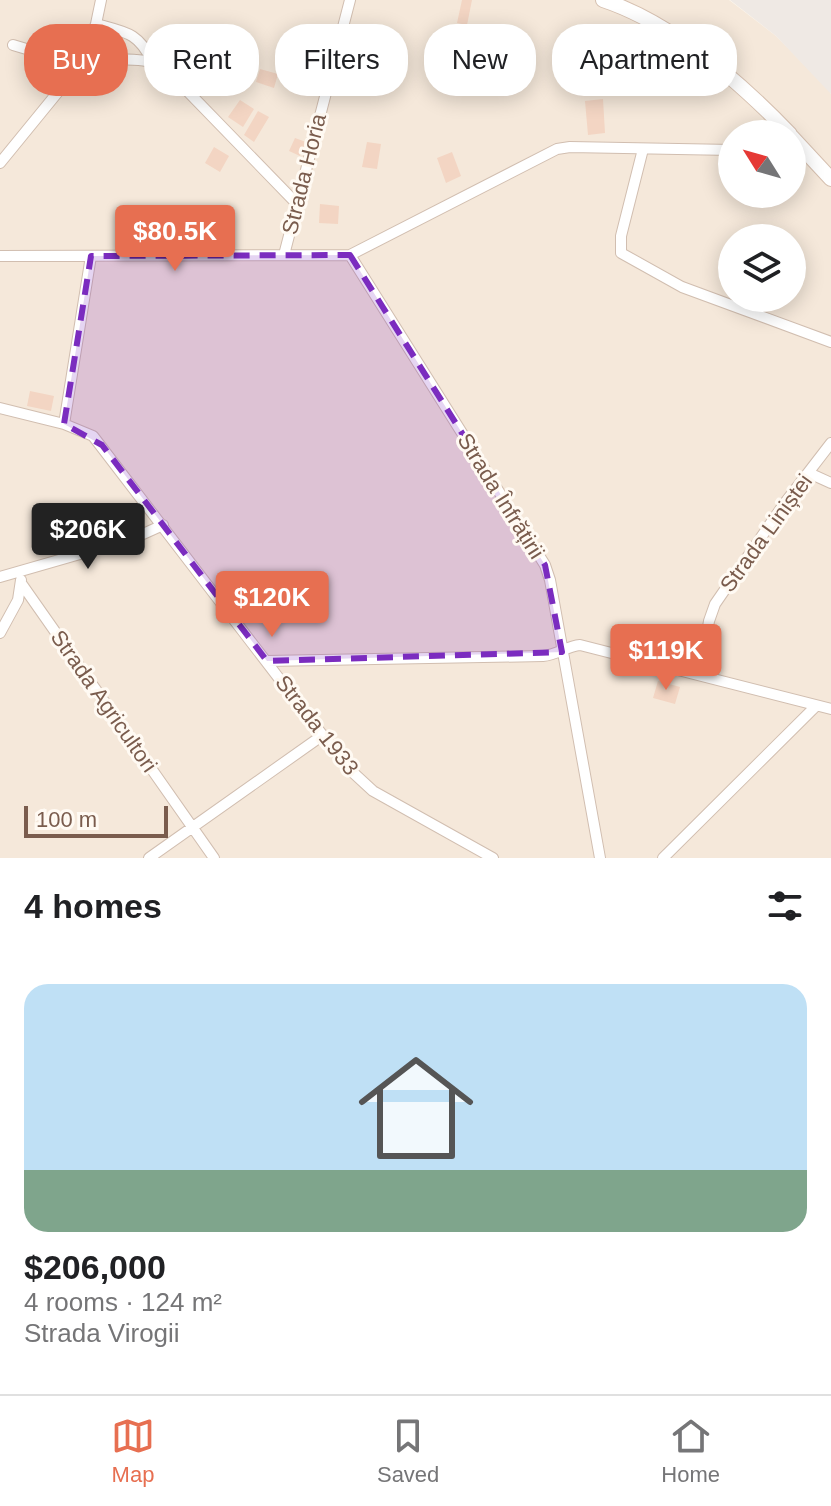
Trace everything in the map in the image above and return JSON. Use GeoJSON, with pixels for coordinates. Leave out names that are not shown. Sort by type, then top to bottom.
{"type":"FeatureCollection","features":[{"type":"Feature","properties":{"kind":"main road"},"geometry":{"type":"LineString","coordinates":[[603,0],[636,14],[692,50],[735,82],[776,120]]}},
{"type":"Feature","properties":{"kind":"main road"},"geometry":{"type":"LineString","coordinates":[[806,157],[831,179]]}},
{"type":"Feature","properties":{"kind":"street"},"geometry":{"type":"LineString","coordinates":[[96,24],[101,0]]}},
{"type":"Feature","properties":{"kind":"street","name":"Strada Horia"},"geometry":{"type":"LineString","coordinates":[[284,255],[350,0]]}},
{"type":"Feature","properties":{"kind":"street"},"geometry":{"type":"LineString","coordinates":[[128,34],[144,46]]}},
{"type":"Feature","properties":{"kind":"street"},"geometry":{"type":"LineString","coordinates":[[13,45],[24,48]]}},
{"type":"Feature","properties":{"kind":"street"},"geometry":{"type":"LineString","coordinates":[[0,163],[55,96]]}},
{"type":"Feature","properties":{"kind":"street"},"geometry":{"type":"LineString","coordinates":[[192,96],[297,204]]}},
{"type":"Feature","properties":{"kind":"street"},"geometry":{"type":"LineString","coordinates":[[0,256],[350,255],[557,149],[718,150]]}},
{"type":"Feature","properties":{"kind":"street"},"geometry":{"type":"LineString","coordinates":[[643,149],[621,236],[621,253],[682,287],[831,342]]}},
{"type":"Feature","properties":{"kind":"street","name":"Strada Înfrățirii"},"geometry":{"type":"LineString","coordinates":[[350,255],[545,565],[600,858]]}},
{"type":"Feature","properties":{"kind":"street"},"geometry":{"type":"LineString","coordinates":[[64,424],[91,256]]}},
{"type":"Feature","properties":{"kind":"street","name":"Strada 1933"},"geometry":{"type":"LineString","coordinates":[[0,408],[64,424],[93,436],[347,767],[373,791],[493,858]]}},
{"type":"Feature","properties":{"kind":"street","name":"Strada Liniștei"},"geometry":{"type":"LineString","coordinates":[[700,675],[715,604],[767,527],[831,443]]}},
{"type":"Feature","properties":{"kind":"street"},"geometry":{"type":"LineString","coordinates":[[809,473],[831,483]]}},
{"type":"Feature","properties":{"kind":"street"},"geometry":{"type":"LineString","coordinates":[[0,577],[21,578],[163,525]]}},
{"type":"Feature","properties":{"kind":"street"},"geometry":{"type":"LineString","coordinates":[[0,633],[18,600],[21,578]]}},
{"type":"Feature","properties":{"kind":"street","name":"Strada Agricultori"},"geometry":{"type":"LineString","coordinates":[[21,578],[214,858]]}},
{"type":"Feature","properties":{"kind":"street"},"geometry":{"type":"LineString","coordinates":[[267,661],[543,656],[580,645],[831,709]]}},
{"type":"Feature","properties":{"kind":"street"},"geometry":{"type":"LineString","coordinates":[[663,858],[816,706]]}},
{"type":"Feature","properties":{"kind":"street"},"geometry":{"type":"LineString","coordinates":[[149,858],[323,735]]}},
{"type":"Feature","properties":{"kind":"highlighted area"},"geometry":{"type":"Polygon","coordinates":[[[350,255],[545,565],[562,652],[267,661],[102,445],[64,424],[91,256],[350,255]]]}},
{"type":"Feature","properties":{"kind":"shaded area"},"geometry":{"type":"Polygon","coordinates":[[[0,0],[729,0],[776,36],[828,89],[831,94],[831,858],[0,858],[0,0]]]}},
{"type":"Feature","properties":{"kind":"shaded area"},"geometry":{"type":"Polygon","coordinates":[[[730,0],[831,0],[831,94],[776,36],[730,0]]]}},
{"type":"Feature","properties":{"kind":"building"},"geometry":{"type":"Polygon","coordinates":[[[462,0],[472,0],[467,24],[457,23],[462,0]]]}},
{"type":"Feature","properties":{"kind":"building"},"geometry":{"type":"Polygon","coordinates":[[[260,69],[275,73],[274,88],[259,83],[260,69]]]}},
{"type":"Feature","properties":{"kind":"building"},"geometry":{"type":"Polygon","coordinates":[[[603,99],[605,133],[588,135],[585,101],[603,99]]]}},
{"type":"Feature","properties":{"kind":"building"},"geometry":{"type":"Polygon","coordinates":[[[240,100],[254,109],[243,127],[228,117],[240,100]]]}},
{"type":"Feature","properties":{"kind":"building"},"geometry":{"type":"Polygon","coordinates":[[[258,111],[269,117],[254,142],[244,135],[258,111]]]}},
{"type":"Feature","properties":{"kind":"building"},"geometry":{"type":"Polygon","coordinates":[[[295,138],[306,142],[300,156],[289,151],[295,138]]]}},
{"type":"Feature","properties":{"kind":"building"},"geometry":{"type":"Polygon","coordinates":[[[367,142],[381,144],[377,169],[362,167],[367,142]]]}},
{"type":"Feature","properties":{"kind":"building"},"geometry":{"type":"Polygon","coordinates":[[[214,147],[229,156],[220,172],[205,163],[214,147]]]}},
{"type":"Feature","properties":{"kind":"building"},"geometry":{"type":"Polygon","coordinates":[[[452,152],[461,176],[446,183],[437,158],[452,152]]]}},
{"type":"Feature","properties":{"kind":"building"},"geometry":{"type":"Polygon","coordinates":[[[320,204],[339,206],[338,224],[319,223],[320,204]]]}},
{"type":"Feature","properties":{"kind":"building"},"geometry":{"type":"Polygon","coordinates":[[[30,391],[54,396],[51,411],[27,406],[30,391]]]}},
{"type":"Feature","properties":{"kind":"building"},"geometry":{"type":"Polygon","coordinates":[[[658,681],[680,687],[675,704],[653,698],[658,681]]]}}]}
